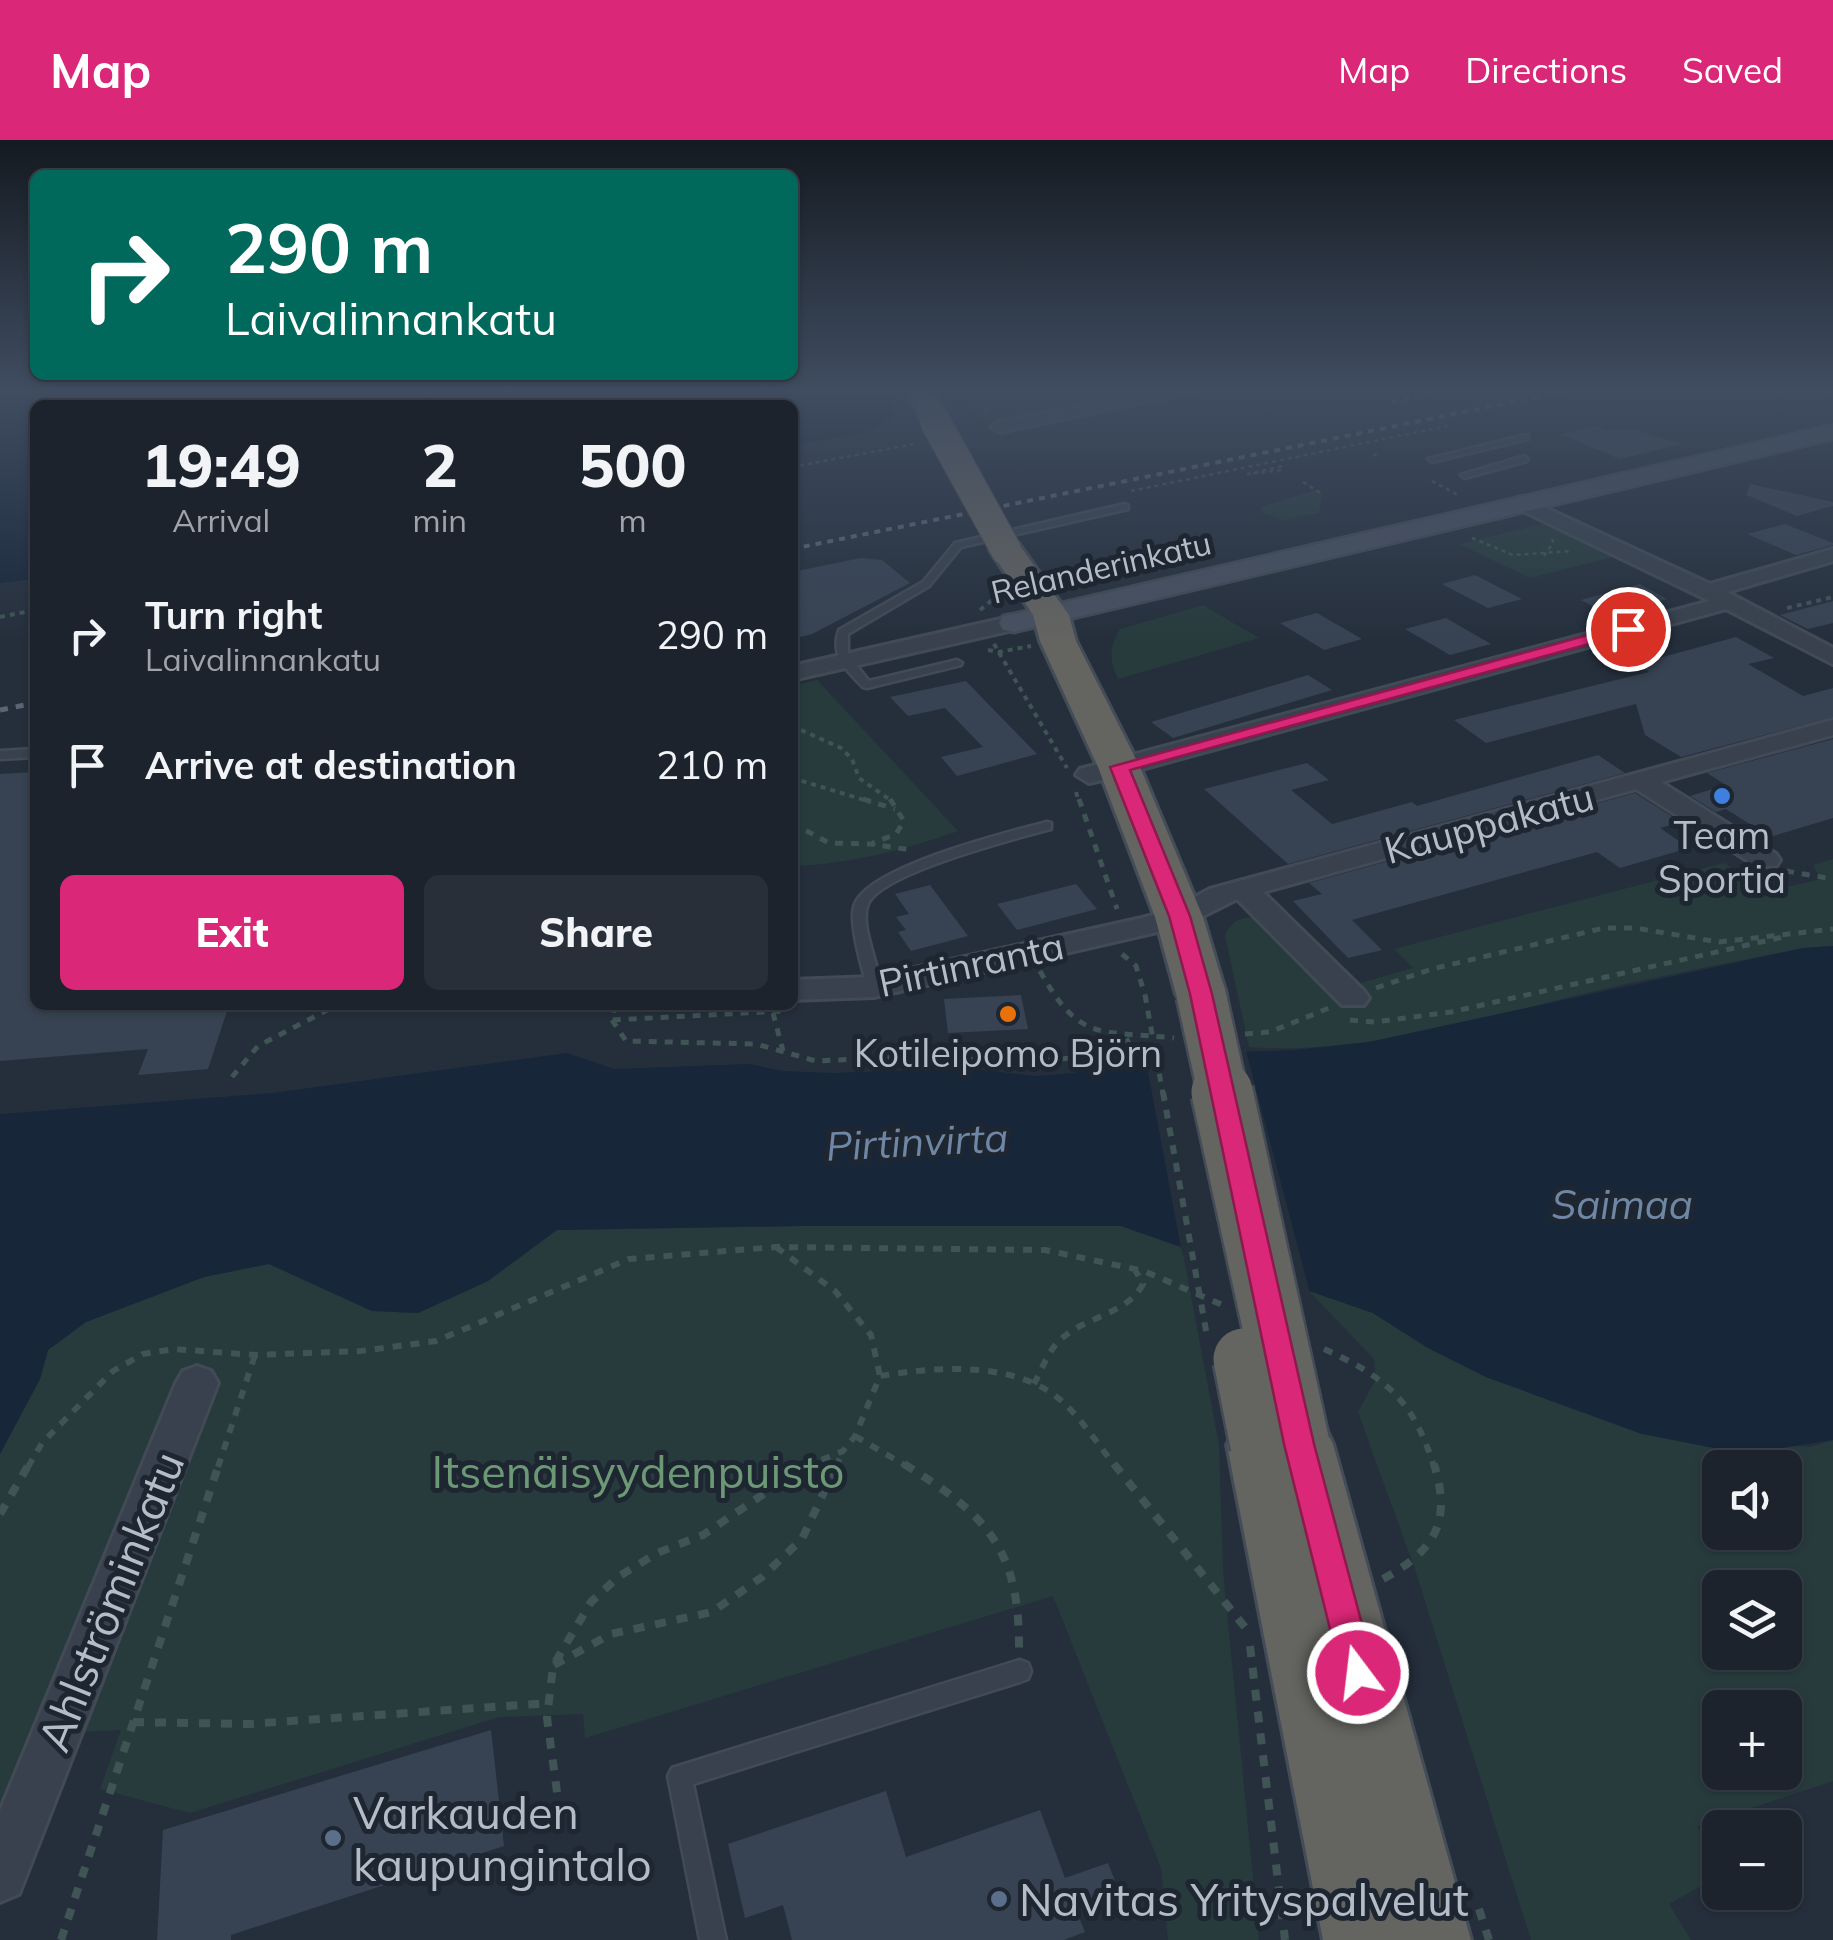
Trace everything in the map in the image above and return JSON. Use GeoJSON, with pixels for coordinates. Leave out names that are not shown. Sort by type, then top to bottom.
{"type":"FeatureCollection","features":[{"type":"Feature","properties":{"kind":"highway"},"geometry":{"type":"LineString","coordinates":[[954,474],[1007,553],[1015,616],[1088,774],[1163,1005],[1280,1444],[1427,1940]]}},
{"type":"Feature","properties":{"kind":"highway"},"geometry":{"type":"LineString","coordinates":[[1280,1444],[1367,1940]]}},
{"type":"Feature","properties":{"kind":"main road","name":"Relanderinkatu"},"geometry":{"type":"LineString","coordinates":[[1015,616],[1649,474]]}},
{"type":"Feature","properties":{"kind":"street"},"geometry":{"type":"LineString","coordinates":[[1522,503],[1718,596],[1833,657]]}},
{"type":"Feature","properties":{"kind":"street"},"geometry":{"type":"LineString","coordinates":[[1088,774],[1718,596],[1833,555]]}},
{"type":"Feature","properties":{"kind":"street","name":"Relanderinkatu"},"geometry":{"type":"LineString","coordinates":[[798,671],[1015,616]]}},
{"type":"Feature","properties":{"kind":"street","name":"Kauppakatu"},"geometry":{"type":"LineString","coordinates":[[1139,932],[1220,895],[1833,726]]}},
{"type":"Feature","properties":{"kind":"street"},"geometry":{"type":"LineString","coordinates":[[1640,782],[1766,860]]}},
{"type":"Feature","properties":{"kind":"street"},"geometry":{"type":"LineString","coordinates":[[1244,889],[1351,999]]}},
{"type":"Feature","properties":{"kind":"street","name":"Pirtinranta"},"geometry":{"type":"LineString","coordinates":[[798,1000],[874,988],[1139,932]]}},
{"type":"Feature","properties":{"kind":"street","name":"Ahlströminkatu"},"geometry":{"type":"LineString","coordinates":[[0,1875],[197,1383]]}},
{"type":"Feature","properties":{"kind":"lane"},"geometry":{"type":"LineString","coordinates":[[1465,475],[1469,474]]}},
{"type":"Feature","properties":{"kind":"lane"},"geometry":{"type":"LineString","coordinates":[[957,663],[867,685],[843,660],[838,648],[843,632],[926,584],[958,545],[1125,507]]}},
{"type":"Feature","properties":{"kind":"lane"},"geometry":{"type":"LineString","coordinates":[[0,755],[30,753]]}},
{"type":"Feature","properties":{"kind":"lane"},"geometry":{"type":"LineString","coordinates":[[874,988],[874,968],[859,923],[862,900],[873,888],[948,855],[1047,826]]}},
{"type":"Feature","properties":{"kind":"lane"},"geometry":{"type":"LineString","coordinates":[[713,1940],[680,1776],[1020,1671]]}},
{"type":"Feature","properties":{"kind":"path"},"geometry":{"type":"LineString","coordinates":[[1118,493],[1210,474]]}},
{"type":"Feature","properties":{"kind":"path"},"geometry":{"type":"LineString","coordinates":[[1432,481],[1472,502]]}},
{"type":"Feature","properties":{"kind":"path"},"geometry":{"type":"LineString","coordinates":[[1303,482],[1322,494]]}},
{"type":"Feature","properties":{"kind":"path"},"geometry":{"type":"LineString","coordinates":[[1552,516],[1467,535],[1513,555],[1577,550]]}},
{"type":"Feature","properties":{"kind":"path"},"geometry":{"type":"LineString","coordinates":[[1787,608],[1833,598]]}},
{"type":"Feature","properties":{"kind":"path"},"geometry":{"type":"LineString","coordinates":[[0,617],[30,611]]}},
{"type":"Feature","properties":{"kind":"path"},"geometry":{"type":"LineString","coordinates":[[1015,616],[1062,752],[1088,774],[1117,909],[1139,932],[1130,957],[1163,1005],[1209,1347]]}},
{"type":"Feature","properties":{"kind":"path"},"geometry":{"type":"LineString","coordinates":[[798,729],[841,748],[852,759],[860,778],[893,801],[904,821],[896,834],[871,844],[838,848],[816,842],[798,828]]}},
{"type":"Feature","properties":{"kind":"path"},"geometry":{"type":"LineString","coordinates":[[798,780],[898,810]]}},
{"type":"Feature","properties":{"kind":"path"},"geometry":{"type":"LineString","coordinates":[[871,844],[948,855]]}},
{"type":"Feature","properties":{"kind":"path"},"geometry":{"type":"LineString","coordinates":[[1766,860],[1791,874],[1833,879]]}},
{"type":"Feature","properties":{"kind":"path"},"geometry":{"type":"LineString","coordinates":[[1791,934],[1750,949],[1655,964],[1409,1018],[1363,1023],[1351,999],[1432,968],[1604,928],[1635,928],[1719,942],[1833,929]]}},
{"type":"Feature","properties":{"kind":"path"},"geometry":{"type":"LineString","coordinates":[[612,1020],[626,1041],[756,1044],[816,1061],[924,1056],[1023,1064],[1100,1054],[1163,1005]]}},
{"type":"Feature","properties":{"kind":"path"},"geometry":{"type":"LineString","coordinates":[[232,1077],[258,1046],[327,1010]]}},
{"type":"Feature","properties":{"kind":"path"},"geometry":{"type":"LineString","coordinates":[[782,1052],[783,1010]]}},
{"type":"Feature","properties":{"kind":"path"},"geometry":{"type":"LineString","coordinates":[[553,1666],[611,1634],[712,1612],[762,1577],[802,1539],[825,1498],[880,1376],[870,1334],[835,1291],[776,1247]]}},
{"type":"Feature","properties":{"kind":"path"},"geometry":{"type":"LineString","coordinates":[[0,1514],[42,1443],[113,1371],[143,1354],[174,1349],[255,1355],[360,1351],[436,1341],[630,1259],[776,1247],[1045,1250],[1134,1268],[1234,1310]]}},
{"type":"Feature","properties":{"kind":"path"},"geometry":{"type":"LineString","coordinates":[[1034,1384],[1058,1342],[1092,1320],[1134,1302],[1143,1284],[1134,1268]]}},
{"type":"Feature","properties":{"kind":"path"},"geometry":{"type":"LineString","coordinates":[[1323,1349],[1359,1365],[1400,1395],[1430,1445],[1442,1518],[1430,1544],[1404,1568],[1380,1581]]}},
{"type":"Feature","properties":{"kind":"path"},"geometry":{"type":"LineString","coordinates":[[61,1940],[255,1355]]}},
{"type":"Feature","properties":{"kind":"path"},"geometry":{"type":"LineString","coordinates":[[880,1376],[952,1370],[1046,1388],[1066,1404],[1248,1631]]}},
{"type":"Feature","properties":{"kind":"path"},"geometry":{"type":"LineString","coordinates":[[855,1436],[911,1467],[966,1507],[992,1532],[1010,1562],[1018,1592],[1020,1671]]}},
{"type":"Feature","properties":{"kind":"path"},"geometry":{"type":"LineString","coordinates":[[560,1814],[547,1718],[553,1666],[591,1602],[618,1577],[657,1553],[703,1535],[809,1464],[843,1451]]}},
{"type":"Feature","properties":{"kind":"path"},"geometry":{"type":"LineString","coordinates":[[1246,1613],[1285,1940]]}},
{"type":"Feature","properties":{"kind":"path"},"geometry":{"type":"LineString","coordinates":[[134,1722],[249,1724],[549,1702]]}},
{"type":"Feature","properties":{"kind":"green space"},"geometry":{"type":"Polygon","coordinates":[[[1315,490],[1322,494],[1319,513],[1282,520],[1262,513],[1261,507],[1315,490]]]}},
{"type":"Feature","properties":{"kind":"green space"},"geometry":{"type":"Polygon","coordinates":[[[1547,523],[1617,556],[1530,578],[1459,544],[1547,523]]]}},
{"type":"Feature","properties":{"kind":"green space"},"geometry":{"type":"Polygon","coordinates":[[[1203,605],[1259,638],[1118,679],[1112,654],[1120,629],[1203,605]]]}},
{"type":"Feature","properties":{"kind":"green space"},"geometry":{"type":"Polygon","coordinates":[[[817,680],[958,831],[877,855],[798,866],[798,685],[817,680]]]}},
{"type":"Feature","properties":{"kind":"green space"},"geometry":{"type":"Polygon","coordinates":[[[1833,859],[1833,946],[1803,948],[1663,976],[1416,1034],[1332,1046],[1249,1047],[1225,935],[1242,919],[1258,918],[1326,993],[1413,968],[1394,949],[1724,863],[1766,892],[1821,879],[1813,865],[1833,859]]]}},
{"type":"Feature","properties":{"kind":"green space","name":"Itsenäisyydenpuisto"},"geometry":{"type":"Polygon","coordinates":[[[1121,1226],[1182,1248],[1219,1445],[1223,1572],[1259,1940],[1168,1940],[1161,1868],[1053,1596],[585,1738],[583,1714],[499,1717],[190,1813],[100,1789],[121,1730],[78,1732],[218,1374],[183,1374],[0,1831],[0,1454],[40,1379],[48,1350],[86,1322],[204,1277],[269,1264],[372,1311],[418,1313],[488,1281],[556,1230],[1121,1226]]]}},
{"type":"Feature","properties":{"kind":"green space"},"geometry":{"type":"Polygon","coordinates":[[[1309,1291],[1373,1313],[1428,1348],[1486,1377],[1642,1434],[1810,1447],[1833,1440],[1833,1781],[1745,1810],[1702,1810],[1702,1824],[1697,1826],[1702,1835],[1702,1885],[1669,1904],[1691,1940],[1531,1940],[1415,1569],[1358,1412],[1376,1379],[1374,1359],[1309,1291]]]}},
{"type":"Feature","properties":{"kind":"water"},"geometry":{"type":"Polygon","coordinates":[[[0,474],[30,474],[30,580],[0,583],[0,474]]]}},
{"type":"Feature","properties":{"kind":"water","name":"Saimaa"},"geometry":{"type":"Polygon","coordinates":[[[1833,946],[1833,1440],[1769,1450],[1724,1450],[1642,1434],[1486,1377],[1428,1348],[1373,1313],[1121,1226],[801,1226],[557,1230],[488,1281],[418,1313],[372,1311],[269,1264],[204,1277],[86,1322],[48,1350],[40,1379],[0,1454],[0,1114],[272,1093],[567,1053],[614,1069],[749,1064],[783,1071],[833,1073],[965,1068],[1036,1076],[1073,1073],[1136,1056],[1293,1050],[1369,1042],[1803,948],[1833,946]]]}},
{"type":"Feature","properties":{"kind":"pier"},"geometry":{"type":"Polygon","coordinates":[[[1245,1047],[1311,1297],[1182,1253],[1144,1050],[1245,1047]]]}},
{"type":"Feature","properties":{"kind":"building"},"geometry":{"type":"Polygon","coordinates":[[[1750,484],[1833,502],[1833,506],[1797,516],[1746,495],[1750,484]]]}},
{"type":"Feature","properties":{"kind":"building"},"geometry":{"type":"Polygon","coordinates":[[[1785,524],[1833,545],[1796,555],[1747,534],[1785,524]]]}},
{"type":"Feature","properties":{"kind":"building"},"geometry":{"type":"Polygon","coordinates":[[[861,558],[882,560],[910,583],[798,638],[798,571],[861,558]]]}},
{"type":"Feature","properties":{"kind":"building"},"geometry":{"type":"Polygon","coordinates":[[[1475,575],[1522,599],[1488,608],[1442,584],[1475,575]]]}},
{"type":"Feature","properties":{"kind":"building"},"geometry":{"type":"Polygon","coordinates":[[[1640,584],[1667,599],[1609,615],[1581,600],[1640,584]]]}},
{"type":"Feature","properties":{"kind":"building"},"geometry":{"type":"Polygon","coordinates":[[[1833,601],[1833,623],[1808,629],[1780,615],[1833,601]]]}},
{"type":"Feature","properties":{"kind":"building"},"geometry":{"type":"Polygon","coordinates":[[[1317,613],[1362,639],[1324,650],[1280,623],[1317,613]]]}},
{"type":"Feature","properties":{"kind":"building"},"geometry":{"type":"Polygon","coordinates":[[[1446,618],[1491,644],[1450,655],[1405,629],[1446,618]]]}},
{"type":"Feature","properties":{"kind":"building"},"geometry":{"type":"Polygon","coordinates":[[[1736,637],[1774,658],[1748,664],[1803,696],[1833,688],[1833,717],[1681,757],[1645,735],[1636,704],[1486,743],[1454,720],[1649,672],[1637,664],[1736,637]]]}},
{"type":"Feature","properties":{"kind":"building"},"geometry":{"type":"Polygon","coordinates":[[[1308,675],[1332,690],[1173,738],[1151,722],[1308,675]]]}},
{"type":"Feature","properties":{"kind":"building"},"geometry":{"type":"Polygon","coordinates":[[[966,681],[1037,754],[957,776],[941,757],[983,747],[945,708],[908,716],[890,697],[966,681]]]}},
{"type":"Feature","properties":{"kind":"building"},"geometry":{"type":"Polygon","coordinates":[[[1833,739],[1833,818],[1770,837],[1726,809],[1716,812],[1690,796],[1726,785],[1707,773],[1833,739]]]}},
{"type":"Feature","properties":{"kind":"building"},"geometry":{"type":"Polygon","coordinates":[[[1598,755],[1625,773],[1288,864],[1204,789],[1307,763],[1329,780],[1291,790],[1332,824],[1412,802],[1417,806],[1598,755]]]}},
{"type":"Feature","properties":{"kind":"building"},"geometry":{"type":"Polygon","coordinates":[[[30,772],[30,1010],[227,1010],[208,1069],[138,1075],[148,1049],[0,1061],[0,774],[30,772]]]}},
{"type":"Feature","properties":{"kind":"building"},"geometry":{"type":"Polygon","coordinates":[[[1635,793],[1681,822],[1660,828],[1689,848],[1620,868],[1597,852],[1352,920],[1382,950],[1348,958],[1293,901],[1322,894],[1309,883],[1635,793]]]}},
{"type":"Feature","properties":{"kind":"building"},"geometry":{"type":"Polygon","coordinates":[[[1076,884],[1097,909],[1017,930],[997,904],[1076,884]]]}},
{"type":"Feature","properties":{"kind":"building"},"geometry":{"type":"Polygon","coordinates":[[[930,885],[968,936],[911,951],[898,932],[906,930],[896,917],[909,914],[895,894],[930,885]]]}},
{"type":"Feature","properties":{"kind":"building"},"geometry":{"type":"Polygon","coordinates":[[[1021,995],[1028,1029],[948,1033],[944,999],[1021,995]]]}},
{"type":"Feature","properties":{"kind":"building","name":"Varkauden kaupungintalo"},"geometry":{"type":"Polygon","coordinates":[[[491,1730],[504,1846],[231,1935],[231,1940],[157,1940],[163,1830],[491,1730]]]}},
{"type":"Feature","properties":{"kind":"building"},"geometry":{"type":"Polygon","coordinates":[[[886,1791],[906,1857],[1040,1810],[1065,1878],[1108,1863],[1121,1896],[1077,1912],[1085,1932],[1064,1940],[792,1940],[783,1905],[745,1918],[728,1844],[886,1791]]]}},
{"type":"Feature","properties":{"kind":"railway"},"geometry":{"type":"LineString","coordinates":[[798,548],[1160,474]]}},
{"type":"Feature","properties":{"kind":"railway"},"geometry":{"type":"LineString","coordinates":[[0,710],[30,704]]}},
{"type":"Feature","properties":{"kind":"place","name":"Team Sportia"},"geometry":{"type":"Point","coordinates":[1722,796]}},
{"type":"Feature","properties":{"kind":"place","name":"Kotileipomo Björn"},"geometry":{"type":"Point","coordinates":[1008,1014]}},
{"type":"Feature","properties":{"kind":"place","name":"Varkauden kaupungintalo"},"geometry":{"type":"Point","coordinates":[333,1838]}},
{"type":"Feature","properties":{"kind":"place","name":"Navitas Yrityspalvelut"},"geometry":{"type":"Point","coordinates":[999,1899]}},
{"type":"Feature","properties":{"kind":"route"},"geometry":{"type":"LineString","coordinates":[[1358,1673],[1299,1444],[1201,994],[1179,916],[1120,767],[1628,629]]}},
{"type":"Feature","properties":{"kind":"water label","name":"Pirtinvirta"},"geometry":{"type":"Point","coordinates":[917,1141]}}]}
